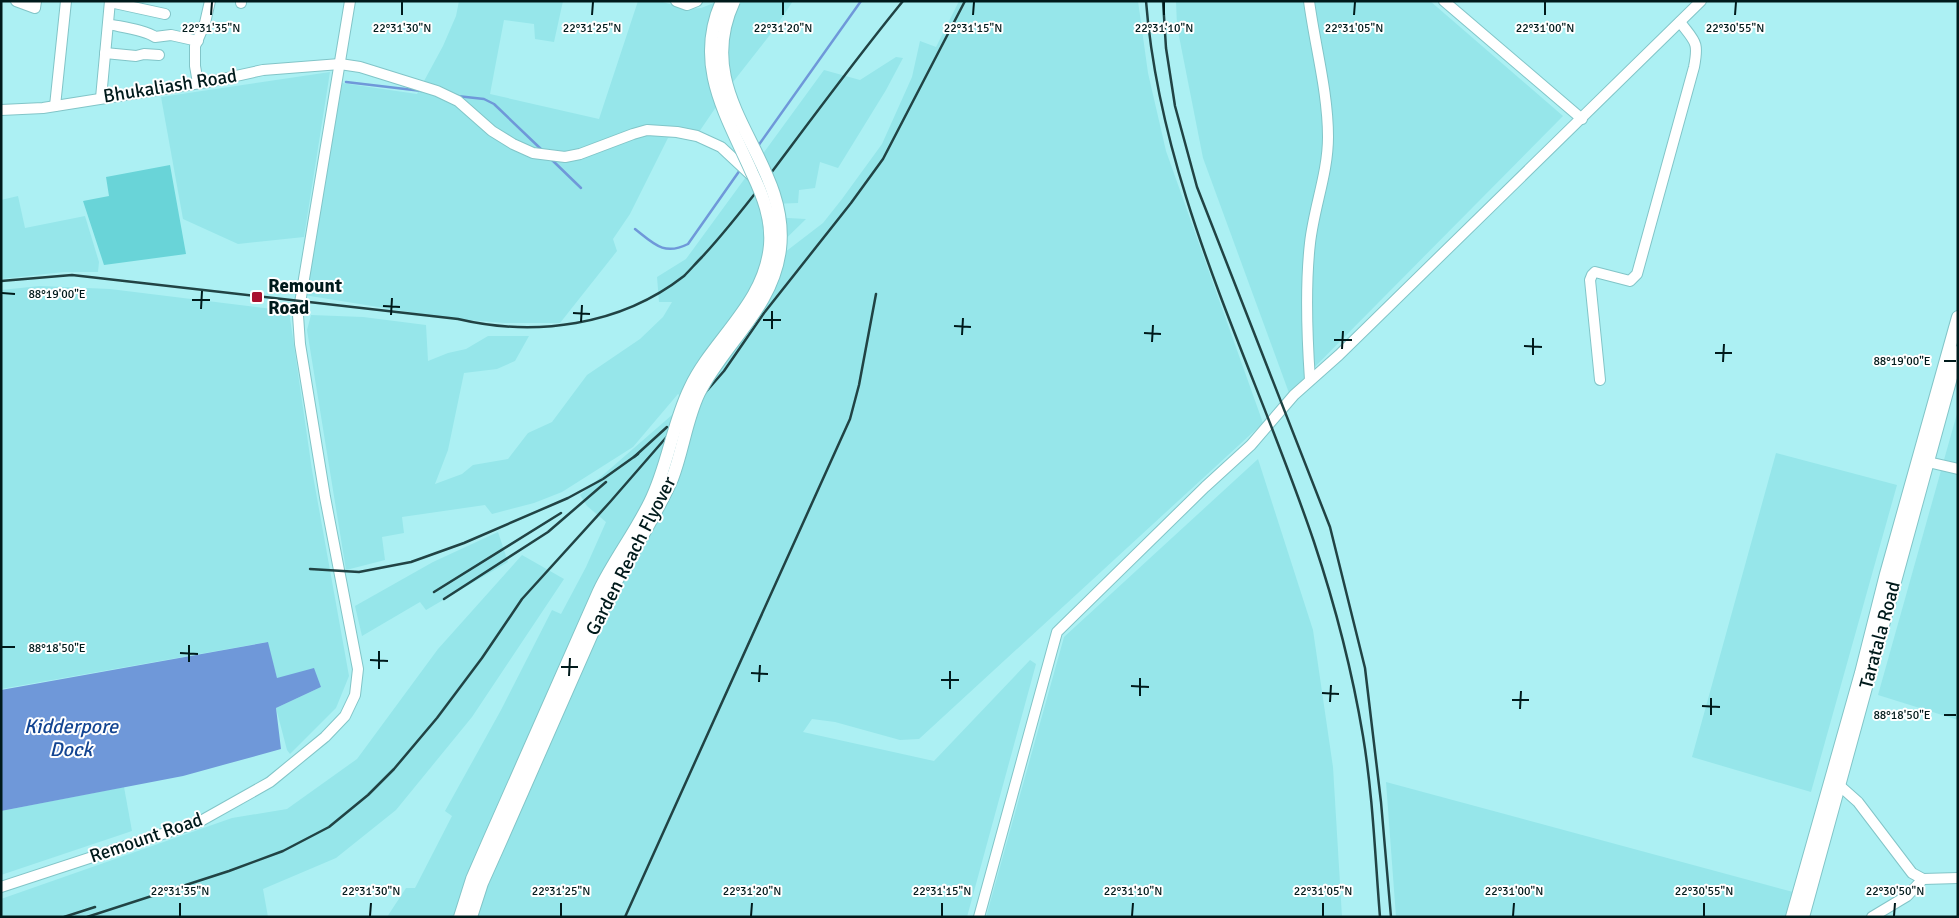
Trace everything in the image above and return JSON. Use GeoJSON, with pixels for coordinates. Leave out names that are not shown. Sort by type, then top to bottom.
{"type":"FeatureCollection","features":[{"type":"Feature","properties":{"kind":"main road","name":"Garden Reach Flyover"},"geometry":{"type":"LineString","coordinates":[[460,917],[472,879],[599,590],[612,564],[650,503],[663,472],[690,388],[702,367],[746,308],[761,280],[770,247],[770,225],[765,203],[723,109],[713,78],[711,43],[722,1]]}},
{"type":"Feature","properties":{"kind":"main road","name":"Garden Reach Flyover"},"geometry":{"type":"LineString","coordinates":[[471,917],[482,883],[609,595],[660,508],[673,476],[700,392],[711,373],[755,314],[766,296],[775,273],[781,235],[775,200],[731,100],[724,76],[722,56],[724,32],[734,1]]}},
{"type":"Feature","properties":{"kind":"main road"},"geometry":{"type":"LineString","coordinates":[[1792,917],[1839,777],[1958,317]]}},
{"type":"Feature","properties":{"kind":"main road","name":"Taratala Road"},"geometry":{"type":"LineString","coordinates":[[1804,917],[1839,777],[1958,352]]}},
{"type":"Feature","properties":{"kind":"street"},"geometry":{"type":"LineString","coordinates":[[16,1],[35,8],[36,1]]}},
{"type":"Feature","properties":{"kind":"street"},"geometry":{"type":"LineString","coordinates":[[55,106],[66,1]]}},
{"type":"Feature","properties":{"kind":"street"},"geometry":{"type":"LineString","coordinates":[[198,83],[195,66],[195,46],[205,23],[210,1]]}},
{"type":"Feature","properties":{"kind":"street","name":"Remount Road"},"geometry":{"type":"LineString","coordinates":[[1,887],[199,822],[277,776],[325,737],[345,716],[355,695],[358,669],[325,497],[300,344],[298,315],[350,1]]}},
{"type":"Feature","properties":{"kind":"street"},"geometry":{"type":"LineString","coordinates":[[676,1],[687,5],[697,1]]}},
{"type":"Feature","properties":{"kind":"street"},"geometry":{"type":"LineString","coordinates":[[1309,1],[1324,95],[1328,138],[1326,166],[1314,212],[1310,244],[1308,349],[1310,380]]}},
{"type":"Feature","properties":{"kind":"street"},"geometry":{"type":"LineString","coordinates":[[1444,1],[1582,120]]}},
{"type":"Feature","properties":{"kind":"street"},"geometry":{"type":"LineString","coordinates":[[979,917],[1057,632],[1205,487],[1251,445],[1294,395],[1339,355],[1582,120],[1701,1]]}},
{"type":"Feature","properties":{"kind":"street"},"geometry":{"type":"LineString","coordinates":[[101,98],[110,2],[164,14]]}},
{"type":"Feature","properties":{"kind":"street"},"geometry":{"type":"LineString","coordinates":[[1600,380],[1590,280],[1595,272],[1630,280],[1637,274],[1696,58],[1696,45],[1680,22]]}},
{"type":"Feature","properties":{"kind":"street"},"geometry":{"type":"LineString","coordinates":[[108,24],[149,32],[155,36],[171,35],[198,40]]}},
{"type":"Feature","properties":{"kind":"street"},"geometry":{"type":"LineString","coordinates":[[106,53],[136,56],[144,54],[159,55]]}},
{"type":"Feature","properties":{"kind":"street","name":"Bhukaliash Road"},"geometry":{"type":"LineString","coordinates":[[1,110],[55,106],[198,83],[263,70],[340,64],[360,67],[437,91],[458,101],[492,131],[513,144],[533,153],[565,157],[580,154],[625,136],[647,130],[677,132],[697,136],[721,147],[756,180]]}},
{"type":"Feature","properties":{"kind":"street"},"geometry":{"type":"LineString","coordinates":[[1928,462],[1958,469]]}},
{"type":"Feature","properties":{"kind":"street"},"geometry":{"type":"LineString","coordinates":[[1839,777],[1912,873],[1923,879],[1958,878]]}},
{"type":"Feature","properties":{"kind":"street"},"geometry":{"type":"LineString","coordinates":[[1872,917],[1907,896],[1923,879]]}},
{"type":"Feature","properties":{"kind":"shaded area"},"geometry":{"type":"Polygon","coordinates":[[[459,1],[563,1],[554,42],[535,39],[534,24],[504,20],[490,94],[599,119],[638,1],[659,1],[687,9],[701,8],[719,1],[793,1],[773,31],[733,82],[699,132],[668,138],[630,214],[613,239],[617,251],[560,323],[504,323],[446,318],[304,295],[342,83],[417,94],[443,46],[456,16],[459,1]]]}},
{"type":"Feature","properties":{"kind":"shaded area"},"geometry":{"type":"Polygon","coordinates":[[[959,1],[1138,1],[1148,73],[1166,151],[1263,423],[919,739],[900,740],[835,722],[812,719],[803,732],[934,761],[1030,660],[1036,664],[967,917],[387,917],[406,888],[415,888],[452,816],[445,811],[501,710],[552,610],[561,614],[586,567],[606,522],[587,506],[580,495],[680,408],[763,269],[823,223],[842,199],[882,144],[912,77],[920,41],[936,47],[959,1]]]}},
{"type":"Feature","properties":{"kind":"shaded area"},"geometry":{"type":"Polygon","coordinates":[[[1176,1],[1430,1],[1563,116],[1289,393],[1203,158],[1177,26],[1176,1]]]}},
{"type":"Feature","properties":{"kind":"shaded area"},"geometry":{"type":"Polygon","coordinates":[[[896,57],[903,58],[886,90],[838,168],[820,162],[815,188],[799,190],[798,203],[773,204],[770,217],[806,219],[759,265],[757,311],[686,400],[678,394],[633,447],[562,492],[534,503],[492,514],[485,505],[402,517],[404,533],[382,537],[385,560],[346,570],[307,330],[311,315],[363,317],[426,325],[428,361],[448,353],[466,349],[488,336],[529,336],[515,361],[497,369],[464,373],[448,450],[435,484],[462,474],[473,465],[508,459],[528,433],[552,422],[587,375],[640,339],[663,317],[672,302],[659,302],[657,277],[686,259],[824,70],[860,80],[896,57]]]}},
{"type":"Feature","properties":{"kind":"shaded area"},"geometry":{"type":"Polygon","coordinates":[[[330,72],[304,237],[238,244],[183,219],[161,97],[330,72]]]}},
{"type":"Feature","properties":{"kind":"shaded area"},"geometry":{"type":"Polygon","coordinates":[[[170,165],[186,254],[104,265],[83,201],[109,196],[106,177],[170,165]]]}},
{"type":"Feature","properties":{"kind":"shaded area"},"geometry":{"type":"Polygon","coordinates":[[[18,196],[25,228],[85,216],[99,262],[98,272],[64,272],[1,279],[1,200],[18,196]]]}},
{"type":"Feature","properties":{"kind":"shaded area"},"geometry":{"type":"Polygon","coordinates":[[[40,286],[110,289],[289,311],[312,470],[349,676],[336,708],[290,754],[287,750],[276,708],[321,687],[277,678],[267,642],[1,689],[1,290],[40,286]]]}},
{"type":"Feature","properties":{"kind":"shaded area"},"geometry":{"type":"Polygon","coordinates":[[[1958,410],[1958,720],[1878,695],[1958,410]]]}},
{"type":"Feature","properties":{"kind":"shaded area"},"geometry":{"type":"Polygon","coordinates":[[[1776,453],[1897,485],[1811,792],[1692,757],[1776,453]]]}},
{"type":"Feature","properties":{"kind":"shaded area"},"geometry":{"type":"Polygon","coordinates":[[[1258,459],[1313,630],[1333,767],[1342,917],[986,917],[1064,637],[1258,459]]]}},
{"type":"Feature","properties":{"kind":"shaded area"},"geometry":{"type":"Polygon","coordinates":[[[498,532],[508,562],[426,610],[420,602],[362,636],[355,606],[433,562],[498,532]]]}},
{"type":"Feature","properties":{"kind":"shaded area"},"geometry":{"type":"Polygon","coordinates":[[[522,555],[564,579],[472,717],[396,810],[336,858],[263,889],[268,917],[1,917],[1,899],[232,818],[287,809],[357,759],[438,649],[522,555]]]}},
{"type":"Feature","properties":{"kind":"shaded area"},"geometry":{"type":"Polygon","coordinates":[[[1386,782],[1793,892],[1786,917],[1396,917],[1386,782]]]}},
{"type":"Feature","properties":{"kind":"shaded area"},"geometry":{"type":"Polygon","coordinates":[[[124,787],[132,831],[1,875],[1,811],[124,787]]]}},
{"type":"Feature","properties":{"kind":"water","name":"Kidderpore Dock"},"geometry":{"type":"Polygon","coordinates":[[[268,642],[277,678],[314,668],[321,687],[276,708],[281,749],[183,776],[1,811],[1,690],[268,642]]]}},
{"type":"Feature","properties":{"kind":"waterway"},"geometry":{"type":"LineString","coordinates":[[758,146],[861,1]]}},
{"type":"Feature","properties":{"kind":"waterway"},"geometry":{"type":"LineString","coordinates":[[346,82],[422,91]]}},
{"type":"Feature","properties":{"kind":"waterway"},"geometry":{"type":"LineString","coordinates":[[457,96],[484,99],[494,104],[542,150]]}},
{"type":"Feature","properties":{"kind":"waterway"},"geometry":{"type":"LineString","coordinates":[[551,159],[581,188]]}},
{"type":"Feature","properties":{"kind":"waterway"},"geometry":{"type":"LineString","coordinates":[[635,229],[660,247],[672,249],[688,244],[740,170]]}},
{"type":"Feature","properties":{"kind":"railway"},"geometry":{"type":"LineString","coordinates":[[1,281],[72,275],[517,327],[576,323],[605,316],[633,306],[659,293],[684,276],[748,203],[903,1]]}},
{"type":"Feature","properties":{"kind":"railway"},"geometry":{"type":"LineString","coordinates":[[87,917],[229,871],[283,851],[329,827],[368,795],[394,769],[437,718],[482,658],[522,599],[610,502],[724,371],[764,313],[851,203],[883,159],[965,1]]}},
{"type":"Feature","properties":{"kind":"railway"},"geometry":{"type":"LineString","coordinates":[[1146,1],[1155,72],[1170,141],[1190,209],[1213,276],[1314,542],[1342,638],[1359,711],[1366,759],[1380,917]]}},
{"type":"Feature","properties":{"kind":"railway"},"geometry":{"type":"LineString","coordinates":[[1163,1],[1166,48],[1175,106],[1197,187],[1330,527],[1365,668],[1381,802],[1391,917]]}},
{"type":"Feature","properties":{"kind":"railway"},"geometry":{"type":"LineString","coordinates":[[625,917],[850,419],[859,385],[876,294]]}},
{"type":"Feature","properties":{"kind":"railway"},"geometry":{"type":"LineString","coordinates":[[634,457],[667,427]]}},
{"type":"Feature","properties":{"kind":"railway"},"geometry":{"type":"LineString","coordinates":[[310,569],[359,572],[411,562],[464,543],[568,498],[603,479],[638,454]]}},
{"type":"Feature","properties":{"kind":"railway"},"geometry":{"type":"LineString","coordinates":[[444,599],[548,532],[606,482]]}},
{"type":"Feature","properties":{"kind":"railway"},"geometry":{"type":"LineString","coordinates":[[434,592],[561,513]]}},
{"type":"Feature","properties":{"kind":"railway"},"geometry":{"type":"LineString","coordinates":[[64,917],[95,907]]}},
{"type":"Feature","properties":{"kind":"place","name":"Remount Road"},"geometry":{"type":"Point","coordinates":[257,297]}}]}
